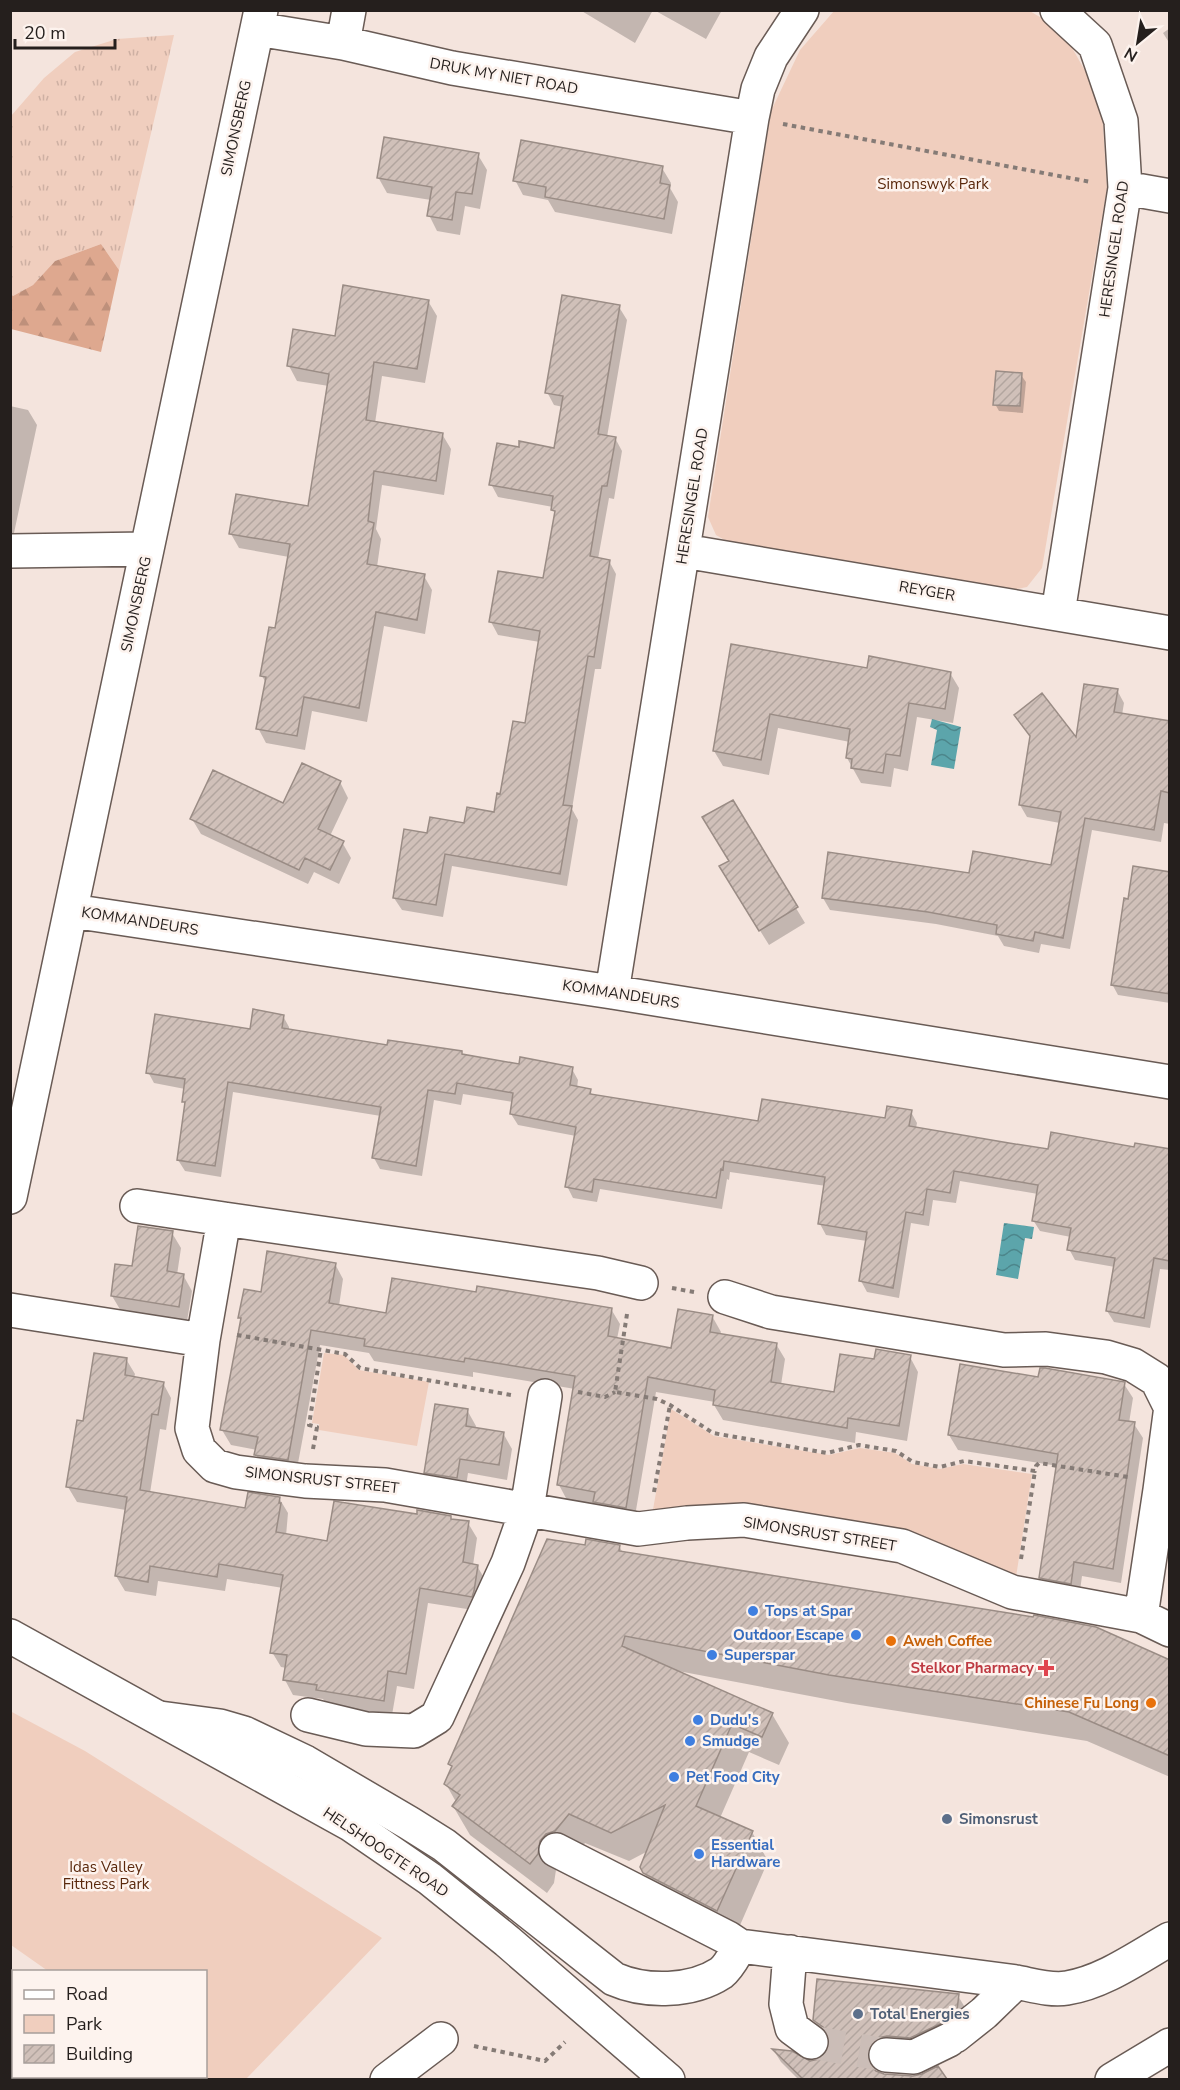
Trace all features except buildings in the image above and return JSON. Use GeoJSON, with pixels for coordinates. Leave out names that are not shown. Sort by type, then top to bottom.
{"type":"FeatureCollection","features":[{"type":"Feature","properties":{"kind":"street"},"geometry":{"type":"LineString","coordinates":[[343,43],[350,10]]}},
{"type":"Feature","properties":{"kind":"street","name":"HERESINGEL ROAD"},"geometry":{"type":"LineString","coordinates":[[612,992],[752,118],[758,89],[771,57],[802,10]]}},
{"type":"Feature","properties":{"kind":"street","name":"HERESINGEL ROAD"},"geometry":{"type":"LineString","coordinates":[[1057,10],[1095,45],[1121,121],[1125,188],[1058,613]]}},
{"type":"Feature","properties":{"kind":"street","name":"DRUK MY NIET ROAD"},"geometry":{"type":"LineString","coordinates":[[259,20],[343,43],[452,68],[752,118]]}},
{"type":"Feature","properties":{"kind":"street","name":"SIMONSBERG"},"geometry":{"type":"LineString","coordinates":[[10,1197],[259,20]]}},
{"type":"Feature","properties":{"kind":"street"},"geometry":{"type":"LineString","coordinates":[[1125,188],[1170,196]]}},
{"type":"Feature","properties":{"kind":"street"},"geometry":{"type":"LineString","coordinates":[[10,551],[147,549]]}},
{"type":"Feature","properties":{"kind":"street","name":"REYGER"},"geometry":{"type":"LineString","coordinates":[[684,550],[1170,633]]}},
{"type":"Feature","properties":{"kind":"street","name":"KOMMANDEURS"},"geometry":{"type":"LineString","coordinates":[[72,911],[612,992],[1170,1082]]}},
{"type":"Feature","properties":{"kind":"street"},"geometry":{"type":"LineString","coordinates":[[137,1206],[598,1273],[637,1282]]}},
{"type":"Feature","properties":{"kind":"street","name":"SIMONSRUST STREET"},"geometry":{"type":"LineString","coordinates":[[224,1219],[204,1335],[192,1428],[199,1450],[215,1466],[236,1472],[308,1481],[385,1485],[638,1529],[687,1523],[744,1520],[902,1546],[1016,1592],[1141,1616],[1170,1630]]}},
{"type":"Feature","properties":{"kind":"street"},"geometry":{"type":"LineString","coordinates":[[724,1297],[771,1312],[1004,1350],[1046,1349],[1106,1357],[1133,1365],[1157,1380],[1170,1406]]}},
{"type":"Feature","properties":{"kind":"street"},"geometry":{"type":"LineString","coordinates":[[10,1310],[204,1335]]}},
{"type":"Feature","properties":{"kind":"street"},"geometry":{"type":"LineString","coordinates":[[308,1715],[366,1729],[414,1731],[437,1718],[508,1563],[527,1509],[544,1398]]}},
{"type":"Feature","properties":{"kind":"street"},"geometry":{"type":"LineString","coordinates":[[1141,1616],[1164,1488],[1170,1414]]}},
{"type":"Feature","properties":{"kind":"street","name":"HELSHOOGTE ROAD"},"geometry":{"type":"LineString","coordinates":[[10,1636],[350,1824],[430,1879],[507,1941],[668,2079]]}},
{"type":"Feature","properties":{"kind":"street"},"geometry":{"type":"LineString","coordinates":[[160,1718],[220,1726],[244,1733],[305,1762],[409,1822],[444,1845],[614,1978],[629,1985],[673,1988],[699,1983],[723,1972],[740,1946]]}},
{"type":"Feature","properties":{"kind":"street"},"geometry":{"type":"LineString","coordinates":[[556,1850],[740,1946],[1066,1988],[1100,1977],[1170,1939]]}},
{"type":"Feature","properties":{"kind":"street"},"geometry":{"type":"LineString","coordinates":[[790,1952],[786,2004],[792,2028],[810,2042]]}},
{"type":"Feature","properties":{"kind":"street"},"geometry":{"type":"LineString","coordinates":[[886,2055],[914,2057],[952,2038],[984,2013],[1016,1982]]}},
{"type":"Feature","properties":{"kind":"street"},"geometry":{"type":"LineString","coordinates":[[387,2079],[441,2039]]}},
{"type":"Feature","properties":{"kind":"street"},"geometry":{"type":"LineString","coordinates":[[1112,2079],[1170,2045]]}},
{"type":"Feature","properties":{"kind":"path"},"geometry":{"type":"LineString","coordinates":[[752,118],[1125,188]]}},
{"type":"Feature","properties":{"kind":"path"},"geometry":{"type":"LineString","coordinates":[[637,1282],[615,1392],[657,1399],[713,1433],[827,1453],[859,1445],[896,1451],[913,1462],[940,1467],[963,1461],[1035,1471]]}},
{"type":"Feature","properties":{"kind":"path"},"geometry":{"type":"LineString","coordinates":[[204,1335],[321,1349],[345,1354],[360,1368],[544,1398]]}},
{"type":"Feature","properties":{"kind":"path"},"geometry":{"type":"LineString","coordinates":[[308,1481],[317,1426],[309,1425],[321,1349]]}},
{"type":"Feature","properties":{"kind":"path"},"geometry":{"type":"LineString","coordinates":[[648,1528],[670,1405]]}},
{"type":"Feature","properties":{"kind":"path"},"geometry":{"type":"LineString","coordinates":[[1016,1592],[1035,1471],[1039,1463],[1164,1488]]}},
{"type":"Feature","properties":{"kind":"path"},"geometry":{"type":"LineString","coordinates":[[441,2039],[545,2061],[565,2042]]}},
{"type":"Feature","properties":{"kind":"green space","name":"Simonswyk Park"},"geometry":{"type":"Polygon","coordinates":[[[1028,10],[1045,20],[1071,46],[1088,76],[1102,111],[1107,188],[1042,568],[1027,587],[1007,591],[733,545],[716,535],[708,517],[771,111],[800,50],[834,11],[1028,10]]]}},
{"type":"Feature","properties":{"kind":"green space"},"geometry":{"type":"Polygon","coordinates":[[[174,35],[119,270],[101,244],[55,261],[33,285],[13,296],[11,294],[11,116],[44,78],[75,52],[117,39],[174,35]]]}},
{"type":"Feature","properties":{"kind":"green space"},"geometry":{"type":"Polygon","coordinates":[[[101,244],[119,270],[101,352],[11,329],[11,294],[13,296],[33,285],[55,261],[101,244]]]}},
{"type":"Feature","properties":{"kind":"green space"},"geometry":{"type":"Polygon","coordinates":[[[324,1353],[344,1355],[359,1370],[429,1382],[417,1446],[319,1430],[319,1424],[312,1423],[324,1353]]]}},
{"type":"Feature","properties":{"kind":"green space"},"geometry":{"type":"Polygon","coordinates":[[[671,1409],[714,1436],[829,1455],[860,1448],[895,1453],[912,1464],[940,1469],[963,1464],[1032,1474],[1016,1577],[729,1505],[652,1515],[671,1409]]]}},
{"type":"Feature","properties":{"kind":"green space","name":"Idas Valley Fittness Park"},"geometry":{"type":"Polygon","coordinates":[[[10,1711],[85,1751],[382,1938],[246,2079],[202,2078],[207,2078],[207,1970],[47,1970],[11,1945],[10,1711]]]}},
{"type":"Feature","properties":{"kind":"water"},"geometry":{"type":"Polygon","coordinates":[[[932,719],[961,727],[954,769],[931,765],[937,730],[930,727],[932,719]]]}},
{"type":"Feature","properties":{"kind":"water"},"geometry":{"type":"Polygon","coordinates":[[[1004,1223],[1034,1227],[1032,1239],[1025,1238],[1018,1279],[996,1275],[1004,1223]]]}},
{"type":"Feature","properties":{"kind":"tunnel"},"geometry":{"type":"LineString","coordinates":[[811,2042],[886,2055]]}},
{"type":"Feature","properties":{"kind":"place","name":"Tops at Spar"},"geometry":{"type":"Point","coordinates":[753,1611]}},
{"type":"Feature","properties":{"kind":"place","name":"Outdoor Escape"},"geometry":{"type":"Point","coordinates":[856,1635]}},
{"type":"Feature","properties":{"kind":"place","name":"Aweh Coffee"},"geometry":{"type":"Point","coordinates":[891,1641]}},
{"type":"Feature","properties":{"kind":"place","name":"Superspar"},"geometry":{"type":"Point","coordinates":[712,1655]}},
{"type":"Feature","properties":{"kind":"place","name":"Stelkor Pharmacy"},"geometry":{"type":"Point","coordinates":[1046,1668]}},
{"type":"Feature","properties":{"kind":"place","name":"Chinese Fu Long"},"geometry":{"type":"Point","coordinates":[1151,1703]}},
{"type":"Feature","properties":{"kind":"place","name":"Dudu's"},"geometry":{"type":"Point","coordinates":[698,1720]}},
{"type":"Feature","properties":{"kind":"place","name":"Smudge"},"geometry":{"type":"Point","coordinates":[690,1741]}},
{"type":"Feature","properties":{"kind":"place","name":"Pet Food City"},"geometry":{"type":"Point","coordinates":[674,1777]}},
{"type":"Feature","properties":{"kind":"place","name":"Simonsrust"},"geometry":{"type":"Point","coordinates":[947,1819]}},
{"type":"Feature","properties":{"kind":"place","name":"Essential Hardware"},"geometry":{"type":"Point","coordinates":[699,1854]}},
{"type":"Feature","properties":{"kind":"place","name":"Total Energies"},"geometry":{"type":"Point","coordinates":[858,2014]}}]}
